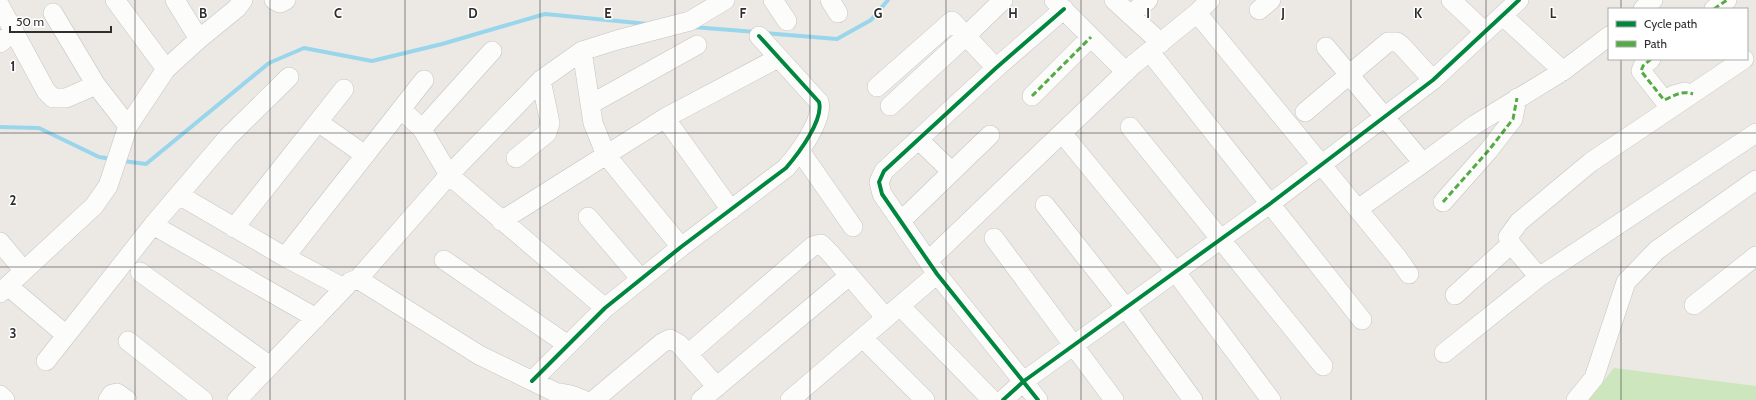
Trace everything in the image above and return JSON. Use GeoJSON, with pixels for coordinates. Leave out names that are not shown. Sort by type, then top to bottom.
{"type":"FeatureCollection","features":[{"type":"Feature","properties":{"kind":"street"},"geometry":{"type":"LineString","coordinates":[[115,0],[166,69]]}},
{"type":"Feature","properties":{"kind":"street"},"geometry":{"type":"LineString","coordinates":[[175,0],[199,39]]}},
{"type":"Feature","properties":{"kind":"street"},"geometry":{"type":"LineString","coordinates":[[274,0],[280,3],[286,0]]}},
{"type":"Feature","properties":{"kind":"street"},"geometry":{"type":"LineString","coordinates":[[237,400],[351,284],[449,175],[541,80],[582,51],[617,40],[690,21],[725,0]]}},
{"type":"Feature","properties":{"kind":"street"},"geometry":{"type":"LineString","coordinates":[[773,0],[787,21]]}},
{"type":"Feature","properties":{"kind":"street"},"geometry":{"type":"LineString","coordinates":[[890,106],[1003,0]]}},
{"type":"Feature","properties":{"kind":"street"},"geometry":{"type":"LineString","coordinates":[[1114,0],[1130,15],[1156,48],[1271,203],[1362,320]]}},
{"type":"Feature","properties":{"kind":"street"},"geometry":{"type":"LineString","coordinates":[[1130,15],[1148,0]]}},
{"type":"Feature","properties":{"kind":"street"},"geometry":{"type":"LineString","coordinates":[[1451,0],[1485,32]]}},
{"type":"Feature","properties":{"kind":"street"},"geometry":{"type":"LineString","coordinates":[[1003,400],[1024,380],[1271,203],[1433,80],[1519,0]]}},
{"type":"Feature","properties":{"kind":"street"},"geometry":{"type":"LineString","coordinates":[[1644,8],[1653,0]]}},
{"type":"Feature","properties":{"kind":"street"},"geometry":{"type":"LineString","coordinates":[[1715,8],[1726,0]]}},
{"type":"Feature","properties":{"kind":"street"},"geometry":{"type":"LineString","coordinates":[[66,335],[4,290],[94,206],[103,195],[108,186],[128,126],[166,69],[237,3]]}},
{"type":"Feature","properties":{"kind":"street"},"geometry":{"type":"LineString","coordinates":[[1038,400],[1024,380],[933,268],[882,194],[880,182],[884,171],[996,68],[1059,4],[1126,72]]}},
{"type":"Feature","properties":{"kind":"street"},"geometry":{"type":"LineString","coordinates":[[0,6],[46,92],[53,98],[66,98],[96,85]]}},
{"type":"Feature","properties":{"kind":"street"},"geometry":{"type":"LineString","coordinates":[[790,400],[900,306],[933,268],[1062,133],[1126,72],[1204,7],[1321,164],[1409,274]]}},
{"type":"Feature","properties":{"kind":"street"},"geometry":{"type":"LineString","coordinates":[[53,13],[96,85],[128,126]]}},
{"type":"Feature","properties":{"kind":"street"},"geometry":{"type":"LineString","coordinates":[[1503,16],[1562,71]]}},
{"type":"Feature","properties":{"kind":"street"},"geometry":{"type":"LineString","coordinates":[[877,87],[952,21],[996,68]]}},
{"type":"Feature","properties":{"kind":"street"},"geometry":{"type":"LineString","coordinates":[[0,44],[14,31]]}},
{"type":"Feature","properties":{"kind":"street"},"geometry":{"type":"LineString","coordinates":[[532,381],[605,308],[681,247],[786,168],[800,151],[817,120],[821,109],[819,102],[759,36]]}},
{"type":"Feature","properties":{"kind":"street"},"geometry":{"type":"LineString","coordinates":[[1032,96],[1091,37]]}},
{"type":"Feature","properties":{"kind":"street"},"geometry":{"type":"LineString","coordinates":[[1358,209],[1476,124],[1562,71],[1608,37]]}},
{"type":"Feature","properties":{"kind":"street"},"geometry":{"type":"LineString","coordinates":[[1305,112],[1388,42],[1397,42],[1433,80]]}},
{"type":"Feature","properties":{"kind":"street"},"geometry":{"type":"LineString","coordinates":[[591,104],[697,45]]}},
{"type":"Feature","properties":{"kind":"street"},"geometry":{"type":"LineString","coordinates":[[1326,47],[1423,163]]}},
{"type":"Feature","properties":{"kind":"street"},"geometry":{"type":"LineString","coordinates":[[422,129],[492,51]]}},
{"type":"Feature","properties":{"kind":"street"},"geometry":{"type":"LineString","coordinates":[[582,51],[593,123],[606,155],[681,247]]}},
{"type":"Feature","properties":{"kind":"street"},"geometry":{"type":"LineString","coordinates":[[501,220],[665,118],[778,58]]}},
{"type":"Feature","properties":{"kind":"street"},"geometry":{"type":"LineString","coordinates":[[1650,60],[1643,66],[1641,71],[1664,100],[1681,93],[1687,92],[1692,94]]}},
{"type":"Feature","properties":{"kind":"street"},"geometry":{"type":"LineString","coordinates":[[1539,277],[1511,244],[1508,237],[1519,222],[1591,162],[1743,60]]}},
{"type":"Feature","properties":{"kind":"street"},"geometry":{"type":"LineString","coordinates":[[46,361],[153,225],[228,137],[289,77]]}},
{"type":"Feature","properties":{"kind":"street"},"geometry":{"type":"LineString","coordinates":[[285,257],[424,80]]}},
{"type":"Feature","properties":{"kind":"street"},"geometry":{"type":"LineString","coordinates":[[516,158],[547,133],[550,123],[541,80]]}},
{"type":"Feature","properties":{"kind":"street"},"geometry":{"type":"LineString","coordinates":[[234,228],[344,90]]}},
{"type":"Feature","properties":{"kind":"street"},"geometry":{"type":"LineString","coordinates":[[1443,202],[1489,150],[1513,119],[1517,98]]}},
{"type":"Feature","properties":{"kind":"street"},"geometry":{"type":"LineString","coordinates":[[401,109],[422,129],[449,175],[605,308]]}},
{"type":"Feature","properties":{"kind":"street"},"geometry":{"type":"LineString","coordinates":[[665,118],[731,210]]}},
{"type":"Feature","properties":{"kind":"street"},"geometry":{"type":"LineString","coordinates":[[318,122],[365,155]]}},
{"type":"Feature","properties":{"kind":"street"},"geometry":{"type":"LineString","coordinates":[[1130,127],[1323,366]]}},
{"type":"Feature","properties":{"kind":"street"},"geometry":{"type":"LineString","coordinates":[[1062,133],[1175,271],[1271,400]]}},
{"type":"Feature","properties":{"kind":"street"},"geometry":{"type":"LineString","coordinates":[[1444,353],[1539,277],[1756,133]]}},
{"type":"Feature","properties":{"kind":"street"},"geometry":{"type":"LineString","coordinates":[[901,222],[990,135]]}},
{"type":"Feature","properties":{"kind":"street"},"geometry":{"type":"LineString","coordinates":[[918,139],[952,172]]}},
{"type":"Feature","properties":{"kind":"street"},"geometry":{"type":"LineString","coordinates":[[800,151],[853,227]]}},
{"type":"Feature","properties":{"kind":"street"},"geometry":{"type":"LineString","coordinates":[[1576,400],[1594,378],[1626,282],[1657,250],[1756,180]]}},
{"type":"Feature","properties":{"kind":"street"},"geometry":{"type":"LineString","coordinates":[[179,195],[285,257],[351,284],[479,354],[532,381],[555,392],[571,395],[584,400]]}},
{"type":"Feature","properties":{"kind":"street"},"geometry":{"type":"LineString","coordinates":[[1045,205],[1125,307],[1193,400]]}},
{"type":"Feature","properties":{"kind":"street"},"geometry":{"type":"LineString","coordinates":[[588,217],[641,279]]}},
{"type":"Feature","properties":{"kind":"street"},"geometry":{"type":"LineString","coordinates":[[153,225],[316,318]]}},
{"type":"Feature","properties":{"kind":"street"},"geometry":{"type":"LineString","coordinates":[[994,238],[1114,400]]}},
{"type":"Feature","properties":{"kind":"street"},"geometry":{"type":"LineString","coordinates":[[0,242],[24,271]]}},
{"type":"Feature","properties":{"kind":"street"},"geometry":{"type":"LineString","coordinates":[[688,354],[813,246],[821,244],[886,318]]}},
{"type":"Feature","properties":{"kind":"street"},"geometry":{"type":"LineString","coordinates":[[1455,295],[1511,244]]}},
{"type":"Feature","properties":{"kind":"street"},"geometry":{"type":"LineString","coordinates":[[1694,305],[1756,256]]}},
{"type":"Feature","properties":{"kind":"street"},"geometry":{"type":"LineString","coordinates":[[444,260],[568,345]]}},
{"type":"Feature","properties":{"kind":"street"},"geometry":{"type":"LineString","coordinates":[[140,272],[270,366]]}},
{"type":"Feature","properties":{"kind":"street"},"geometry":{"type":"LineString","coordinates":[[701,400],[849,276]]}},
{"type":"Feature","properties":{"kind":"street"},"geometry":{"type":"LineString","coordinates":[[900,306],[992,400]]}},
{"type":"Feature","properties":{"kind":"street"},"geometry":{"type":"LineString","coordinates":[[863,338],[925,400]]}},
{"type":"Feature","properties":{"kind":"street"},"geometry":{"type":"LineString","coordinates":[[594,400],[662,343],[670,339],[679,344],[717,387]]}},
{"type":"Feature","properties":{"kind":"street"},"geometry":{"type":"LineString","coordinates":[[128,341],[202,400]]}},
{"type":"Feature","properties":{"kind":"street"},"geometry":{"type":"LineString","coordinates":[[108,400],[112,394],[117,394],[127,400]]}},
{"type":"Feature","properties":{"kind":"street"},"geometry":{"type":"LineString","coordinates":[[0,395],[5,400]]}},
{"type":"Feature","properties":{"kind":"green space"},"geometry":{"type":"Polygon","coordinates":[[[1614,368],[1756,386],[1756,400],[1589,400],[1614,368]]]}},
{"type":"Feature","properties":{"kind":"waterway"},"geometry":{"type":"LineString","coordinates":[[764,33],[837,39],[871,20],[888,0]]}},
{"type":"Feature","properties":{"kind":"waterway"},"geometry":{"type":"LineString","coordinates":[[123,161],[146,164],[269,63],[304,48],[372,61],[442,44],[545,14],[648,24]]}},
{"type":"Feature","properties":{"kind":"waterway"},"geometry":{"type":"LineString","coordinates":[[693,27],[756,32]]}},
{"type":"Feature","properties":{"kind":"waterway"},"geometry":{"type":"LineString","coordinates":[[0,127],[39,128],[99,157],[112,159]]}},
{"type":"Feature","properties":{"kind":"marked path"},"geometry":{"type":"LineString","coordinates":[[1715,8],[1727,0]]}},
{"type":"Feature","properties":{"kind":"marked path"},"geometry":{"type":"LineString","coordinates":[[1032,96],[1091,37]]}},
{"type":"Feature","properties":{"kind":"marked path"},"geometry":{"type":"LineString","coordinates":[[1650,60],[1643,66],[1641,71],[1664,100],[1681,93],[1693,94]]}},
{"type":"Feature","properties":{"kind":"marked path"},"geometry":{"type":"LineString","coordinates":[[1443,202],[1489,150],[1513,119],[1517,98]]}},
{"type":"Feature","properties":{"kind":"cycle path"},"geometry":{"type":"LineString","coordinates":[[1003,400],[1024,381],[1271,203],[1433,80],[1519,0]]}},
{"type":"Feature","properties":{"kind":"cycle path"},"geometry":{"type":"LineString","coordinates":[[1038,400],[937,274],[882,194],[879,182],[884,171],[996,68],[1064,9]]}},
{"type":"Feature","properties":{"kind":"cycle path"},"geometry":{"type":"LineString","coordinates":[[532,381],[605,308],[681,247],[786,168],[803,146],[818,118],[820,109],[819,102],[759,36]]}}]}
